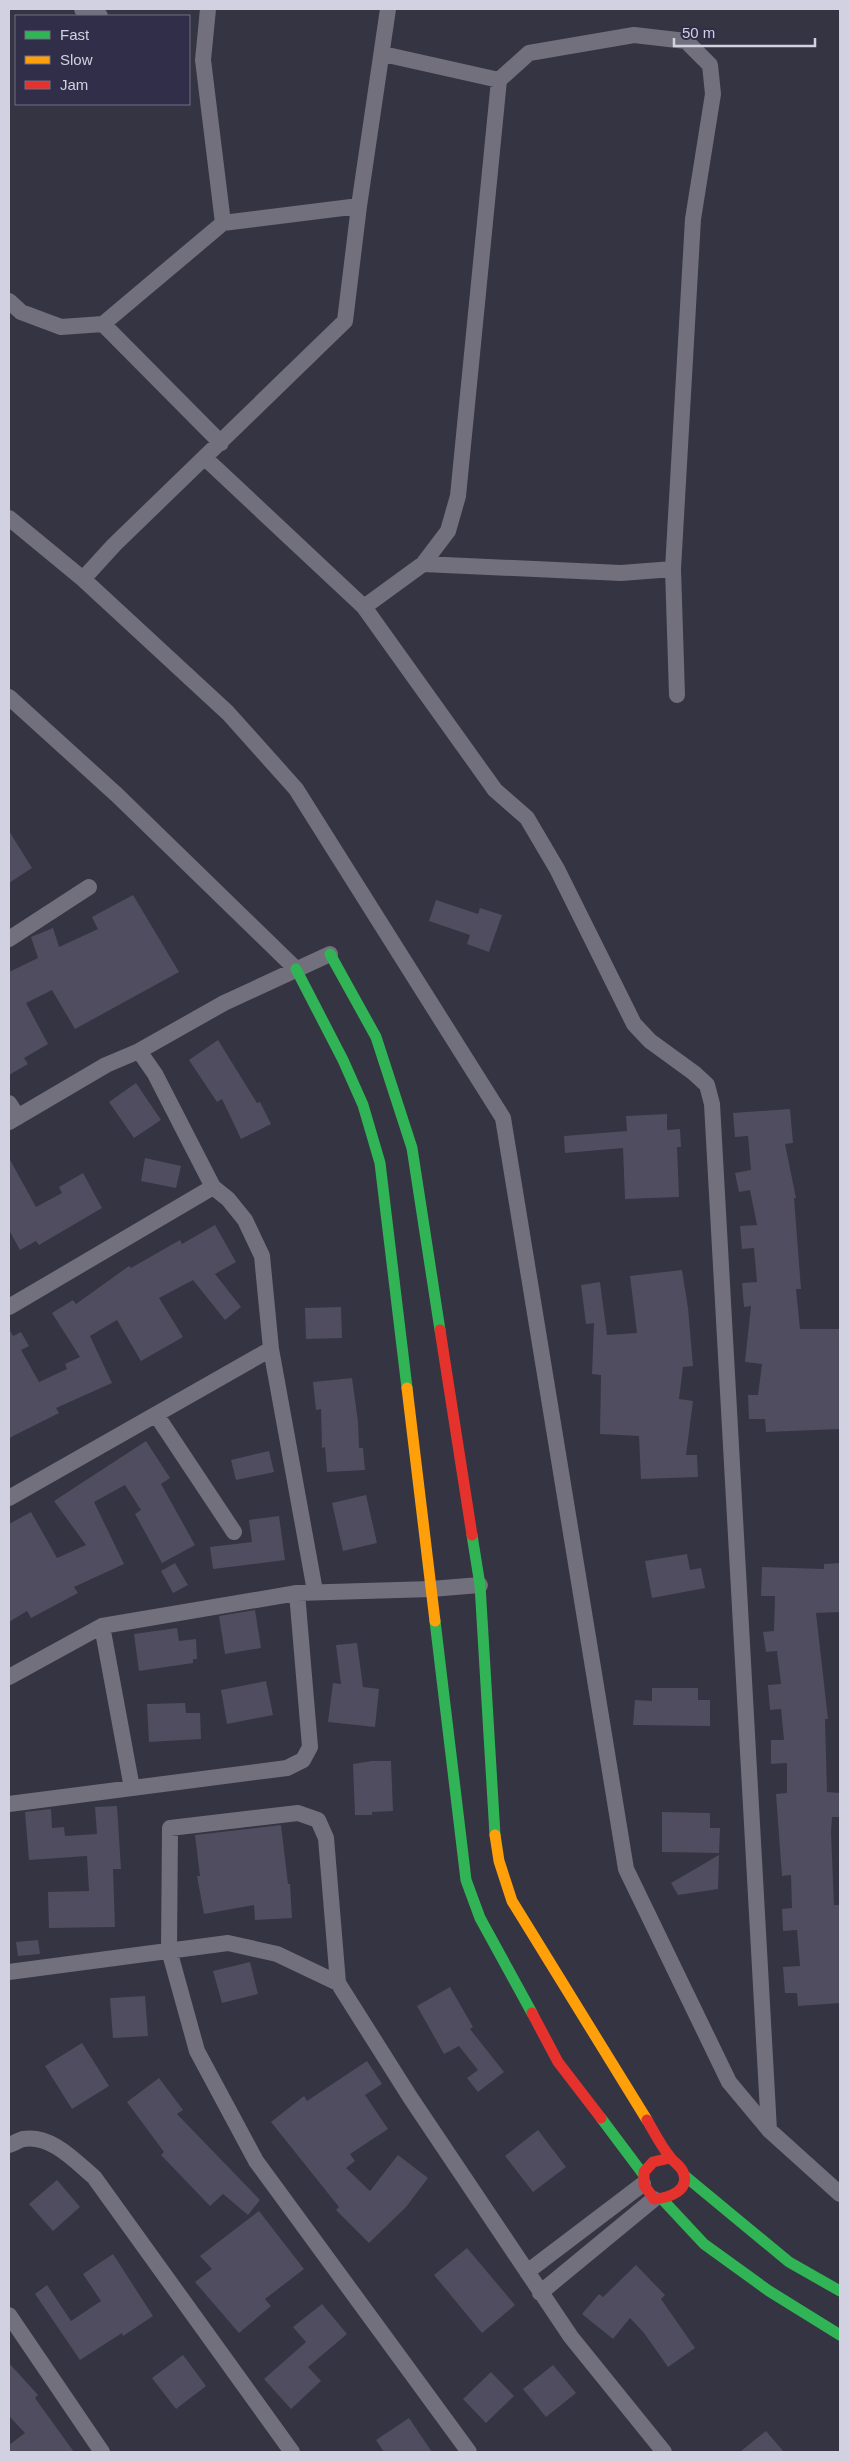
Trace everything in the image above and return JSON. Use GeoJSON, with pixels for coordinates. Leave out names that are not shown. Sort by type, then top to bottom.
{"type":"FeatureCollection","features":[{"type":"Feature","properties":{"kind":"street"},"geometry":{"type":"LineString","coordinates":[[82,9],[88,14],[94,15]]}},
{"type":"Feature","properties":{"kind":"street"},"geometry":{"type":"LineString","coordinates":[[208,9],[196,37],[202,60],[223,223]]}},
{"type":"Feature","properties":{"kind":"street"},"geometry":{"type":"LineString","coordinates":[[83,579],[114,545],[345,321],[359,206],[383,54],[388,9]]}},
{"type":"Feature","properties":{"kind":"street"},"geometry":{"type":"LineString","coordinates":[[364,607],[423,564],[448,531],[458,496],[499,80],[528,53],[634,34],[686,41],[710,65],[713,94],[693,219],[673,569],[677,695]]}},
{"type":"Feature","properties":{"kind":"street"},"geometry":{"type":"LineString","coordinates":[[383,54],[499,80]]}},
{"type":"Feature","properties":{"kind":"street"},"geometry":{"type":"LineString","coordinates":[[9,301],[21,312],[61,327],[103,324],[223,223],[359,206]]}},
{"type":"Feature","properties":{"kind":"street"},"geometry":{"type":"LineString","coordinates":[[103,324],[221,443]]}},
{"type":"Feature","properties":{"kind":"street"},"geometry":{"type":"LineString","coordinates":[[205,458],[364,607],[495,790],[527,818],[557,869],[634,1024],[650,1041],[694,1073],[707,1085],[712,1104],[769,2130]]}},
{"type":"Feature","properties":{"kind":"street"},"geometry":{"type":"LineString","coordinates":[[9,518],[83,579],[228,713],[296,789],[503,1118],[626,1869],[729,2082],[769,2130],[840,2194]]}},
{"type":"Feature","properties":{"kind":"street"},"geometry":{"type":"LineString","coordinates":[[423,564],[621,573],[673,569]]}},
{"type":"Feature","properties":{"kind":"street"},"geometry":{"type":"LineString","coordinates":[[9,697],[117,795],[296,969],[343,1060],[359,1096],[380,1163],[459,1839],[466,1880],[480,1918],[558,2062],[643,2179],[646,2192],[658,2199],[704,2244],[769,2291],[840,2335]]}},
{"type":"Feature","properties":{"kind":"street"},"geometry":{"type":"LineString","coordinates":[[9,939],[89,887]]}},
{"type":"Feature","properties":{"kind":"street"},"geometry":{"type":"LineString","coordinates":[[12,1114],[106,1065],[139,1051],[224,1003],[330,954],[376,1037],[412,1148],[480,1585],[494,1822],[499,1861],[512,1901],[670,2158],[680,2164],[685,2176],[789,2262],[840,2291]]}},
{"type":"Feature","properties":{"kind":"street"},"geometry":{"type":"LineString","coordinates":[[139,1051],[155,1074],[213,1187],[228,1199],[245,1220],[262,1256],[271,1349],[315,1591]]}},
{"type":"Feature","properties":{"kind":"street"},"geometry":{"type":"LineString","coordinates":[[9,1307],[213,1187]]}},
{"type":"Feature","properties":{"kind":"street"},"geometry":{"type":"LineString","coordinates":[[9,1498],[157,1416],[271,1349]]}},
{"type":"Feature","properties":{"kind":"street"},"geometry":{"type":"LineString","coordinates":[[157,1416],[234,1532]]}},
{"type":"Feature","properties":{"kind":"street"},"geometry":{"type":"LineString","coordinates":[[9,1677],[102,1626],[297,1592],[431,1589],[480,1585]]}},
{"type":"Feature","properties":{"kind":"street"},"geometry":{"type":"LineString","coordinates":[[9,1804],[287,1768],[303,1760],[310,1747],[297,1592]]}},
{"type":"Feature","properties":{"kind":"street"},"geometry":{"type":"LineString","coordinates":[[102,1626],[132,1788]]}},
{"type":"Feature","properties":{"kind":"street"},"geometry":{"type":"LineString","coordinates":[[469,2452],[256,2161],[196,2051],[169,1950],[170,1828],[298,1813],[318,1820],[326,1838],[338,1983],[540,2293],[571,2337],[664,2452]]}},
{"type":"Feature","properties":{"kind":"street"},"geometry":{"type":"LineString","coordinates":[[9,1972],[228,1943],[277,1954],[338,1983]]}},
{"type":"Feature","properties":{"kind":"street"},"geometry":{"type":"LineString","coordinates":[[9,2145],[23,2139],[40,2141],[60,2148],[94,2176],[292,2452]]}},
{"type":"Feature","properties":{"kind":"street"},"geometry":{"type":"LineString","coordinates":[[527,2272],[643,2179],[648,2164],[658,2158],[670,2158]]}},
{"type":"Feature","properties":{"kind":"street"},"geometry":{"type":"LineString","coordinates":[[540,2293],[658,2199],[674,2197],[683,2188],[685,2176]]}},
{"type":"Feature","properties":{"kind":"street"},"geometry":{"type":"LineString","coordinates":[[9,2315],[102,2452]]}},
{"type":"Feature","properties":{"kind":"building"},"geometry":{"type":"Polygon","coordinates":[[[9,831],[32,868],[9,883],[9,831]]]}},
{"type":"Feature","properties":{"kind":"building"},"geometry":{"type":"Polygon","coordinates":[[[133,895],[179,972],[75,1029],[52,990],[26,1003],[48,1044],[24,1058],[28,1064],[9,1075],[9,972],[38,958],[31,937],[53,928],[59,947],[98,929],[92,917],[133,895]]]}},
{"type":"Feature","properties":{"kind":"building"},"geometry":{"type":"Polygon","coordinates":[[[436,900],[478,914],[480,908],[502,915],[489,952],[467,944],[470,935],[429,921],[436,900]]]}},
{"type":"Feature","properties":{"kind":"building"},"geometry":{"type":"Polygon","coordinates":[[[218,1040],[257,1103],[260,1102],[271,1124],[241,1139],[222,1099],[217,1102],[189,1060],[218,1040]]]}},
{"type":"Feature","properties":{"kind":"building"},"geometry":{"type":"Polygon","coordinates":[[[136,1083],[161,1120],[134,1138],[109,1102],[136,1083]]]}},
{"type":"Feature","properties":{"kind":"building"},"geometry":{"type":"Polygon","coordinates":[[[790,1109],[793,1143],[785,1144],[796,1198],[794,1198],[801,1289],[796,1289],[800,1329],[840,1329],[840,1429],[766,1432],[765,1419],[749,1419],[748,1395],[758,1395],[762,1364],[745,1362],[751,1306],[744,1307],[742,1283],[757,1282],[754,1248],[742,1249],[740,1226],[757,1225],[750,1190],[739,1192],[735,1173],[751,1170],[748,1136],[735,1137],[733,1113],[790,1109]]]}},
{"type":"Feature","properties":{"kind":"building"},"geometry":{"type":"Polygon","coordinates":[[[667,1114],[667,1130],[680,1129],[681,1147],[677,1147],[679,1197],[625,1199],[623,1148],[565,1153],[564,1136],[627,1131],[626,1116],[667,1114]]]}},
{"type":"Feature","properties":{"kind":"building"},"geometry":{"type":"Polygon","coordinates":[[[9,1158],[36,1207],[62,1193],[59,1187],[83,1173],[102,1208],[39,1245],[36,1241],[20,1250],[9,1230],[9,1158]]]}},
{"type":"Feature","properties":{"kind":"building"},"geometry":{"type":"Polygon","coordinates":[[[145,1158],[181,1166],[176,1188],[141,1181],[145,1158]]]}},
{"type":"Feature","properties":{"kind":"building"},"geometry":{"type":"Polygon","coordinates":[[[215,1225],[236,1262],[215,1274],[241,1307],[225,1320],[193,1280],[159,1298],[183,1337],[141,1361],[117,1320],[90,1336],[112,1383],[56,1408],[59,1413],[9,1438],[9,1329],[13,1336],[21,1332],[29,1346],[21,1350],[39,1382],[67,1369],[65,1364],[80,1357],[52,1313],[73,1300],[76,1304],[129,1266],[131,1268],[180,1240],[182,1244],[215,1225]]]}},
{"type":"Feature","properties":{"kind":"building"},"geometry":{"type":"Polygon","coordinates":[[[682,1270],[688,1308],[693,1366],[683,1367],[679,1399],[693,1401],[686,1455],[697,1455],[698,1477],[641,1479],[639,1436],[600,1434],[601,1375],[592,1374],[594,1323],[586,1324],[581,1285],[600,1282],[607,1335],[637,1333],[630,1276],[682,1270]]]}},
{"type":"Feature","properties":{"kind":"building"},"geometry":{"type":"Polygon","coordinates":[[[341,1307],[342,1338],[306,1339],[305,1308],[341,1307]]]}},
{"type":"Feature","properties":{"kind":"building"},"geometry":{"type":"Polygon","coordinates":[[[352,1378],[358,1422],[359,1448],[363,1448],[365,1470],[327,1472],[325,1447],[322,1448],[321,1409],[316,1410],[313,1382],[352,1378]]]}},
{"type":"Feature","properties":{"kind":"building"},"geometry":{"type":"Polygon","coordinates":[[[146,1441],[170,1478],[161,1484],[195,1545],[162,1563],[135,1514],[141,1510],[125,1485],[94,1502],[124,1564],[74,1587],[78,1593],[31,1618],[27,1611],[9,1622],[9,1524],[31,1512],[57,1558],[86,1545],[54,1501],[146,1441]]]}},
{"type":"Feature","properties":{"kind":"building"},"geometry":{"type":"Polygon","coordinates":[[[269,1451],[274,1472],[236,1480],[231,1460],[269,1451]]]}},
{"type":"Feature","properties":{"kind":"building"},"geometry":{"type":"Polygon","coordinates":[[[366,1495],[377,1543],[343,1551],[332,1503],[366,1495]]]}},
{"type":"Feature","properties":{"kind":"building"},"geometry":{"type":"Polygon","coordinates":[[[279,1516],[285,1560],[213,1569],[210,1547],[252,1542],[249,1520],[279,1516]]]}},
{"type":"Feature","properties":{"kind":"building"},"geometry":{"type":"Polygon","coordinates":[[[687,1554],[690,1570],[701,1568],[705,1588],[652,1598],[645,1561],[687,1554]]]}},
{"type":"Feature","properties":{"kind":"building"},"geometry":{"type":"Polygon","coordinates":[[[175,1563],[188,1585],[173,1593],[161,1571],[175,1563]]]}},
{"type":"Feature","properties":{"kind":"building"},"geometry":{"type":"Polygon","coordinates":[[[840,1563],[840,1612],[816,1613],[828,1719],[825,1719],[827,1792],[840,1793],[840,1817],[832,1817],[831,1832],[834,1905],[839,1905],[840,1923],[840,2003],[798,2006],[797,1993],[785,1993],[783,1967],[800,1966],[797,1930],[783,1931],[782,1909],[792,1908],[791,1875],[782,1876],[776,1794],[787,1793],[787,1763],[771,1764],[771,1740],[784,1740],[781,1709],[770,1710],[768,1685],[781,1684],[777,1651],[766,1652],[763,1632],[774,1631],[775,1596],[761,1596],[762,1567],[824,1569],[824,1564],[840,1563]]]}},
{"type":"Feature","properties":{"kind":"building"},"geometry":{"type":"Polygon","coordinates":[[[255,1610],[261,1648],[225,1654],[219,1616],[255,1610]]]}},
{"type":"Feature","properties":{"kind":"building"},"geometry":{"type":"Polygon","coordinates":[[[177,1628],[179,1641],[196,1639],[197,1659],[193,1659],[193,1663],[139,1671],[134,1634],[177,1628]]]}},
{"type":"Feature","properties":{"kind":"building"},"geometry":{"type":"Polygon","coordinates":[[[357,1643],[363,1687],[379,1689],[375,1727],[328,1722],[333,1683],[341,1684],[336,1645],[357,1643]]]}},
{"type":"Feature","properties":{"kind":"building"},"geometry":{"type":"Polygon","coordinates":[[[266,1681],[273,1715],[227,1724],[221,1690],[266,1681]]]}},
{"type":"Feature","properties":{"kind":"building"},"geometry":{"type":"Polygon","coordinates":[[[652,1688],[698,1688],[698,1700],[710,1700],[710,1726],[633,1725],[635,1700],[652,1701],[652,1688]]]}},
{"type":"Feature","properties":{"kind":"building"},"geometry":{"type":"Polygon","coordinates":[[[185,1703],[186,1713],[200,1713],[201,1739],[149,1742],[147,1704],[185,1703]]]}},
{"type":"Feature","properties":{"kind":"building"},"geometry":{"type":"Polygon","coordinates":[[[391,1761],[393,1811],[372,1812],[372,1815],[355,1815],[353,1764],[391,1761]]]}},
{"type":"Feature","properties":{"kind":"building"},"geometry":{"type":"Polygon","coordinates":[[[117,1806],[121,1869],[113,1869],[115,1927],[49,1928],[48,1892],[89,1891],[87,1856],[29,1860],[25,1812],[51,1809],[52,1828],[64,1827],[65,1836],[97,1834],[95,1807],[117,1806]]]}},
{"type":"Feature","properties":{"kind":"building"},"geometry":{"type":"Polygon","coordinates":[[[662,1812],[710,1813],[710,1828],[720,1828],[719,1853],[662,1852],[662,1812]]]}},
{"type":"Feature","properties":{"kind":"building"},"geometry":{"type":"Polygon","coordinates":[[[281,1825],[288,1884],[290,1884],[292,1918],[255,1920],[254,1905],[204,1914],[197,1876],[200,1876],[195,1835],[281,1825]]]}},
{"type":"Feature","properties":{"kind":"building"},"geometry":{"type":"Polygon","coordinates":[[[719,1855],[718,1889],[678,1895],[671,1883],[719,1855]]]}},
{"type":"Feature","properties":{"kind":"building"},"geometry":{"type":"Polygon","coordinates":[[[38,1940],[40,1954],[18,1956],[16,1942],[38,1940]]]}},
{"type":"Feature","properties":{"kind":"building"},"geometry":{"type":"Polygon","coordinates":[[[250,1962],[258,1994],[222,2003],[213,1971],[250,1962]]]}},
{"type":"Feature","properties":{"kind":"building"},"geometry":{"type":"Polygon","coordinates":[[[450,1987],[473,2027],[470,2029],[504,2072],[478,2092],[467,2078],[478,2070],[459,2046],[444,2054],[417,2006],[450,1987]]]}},
{"type":"Feature","properties":{"kind":"building"},"geometry":{"type":"Polygon","coordinates":[[[145,1996],[148,2036],[113,2038],[110,1998],[145,1996]]]}},
{"type":"Feature","properties":{"kind":"building"},"geometry":{"type":"Polygon","coordinates":[[[82,2043],[109,2086],[72,2109],[45,2066],[82,2043]]]}},
{"type":"Feature","properties":{"kind":"building"},"geometry":{"type":"Polygon","coordinates":[[[367,2061],[382,2084],[365,2095],[388,2129],[350,2154],[355,2161],[346,2168],[370,2191],[398,2155],[428,2178],[406,2207],[369,2243],[336,2210],[339,2207],[271,2122],[304,2096],[307,2101],[367,2061]]]}},
{"type":"Feature","properties":{"kind":"building"},"geometry":{"type":"Polygon","coordinates":[[[159,2078],[183,2110],[177,2114],[260,2200],[248,2215],[223,2194],[210,2206],[161,2155],[164,2152],[127,2102],[159,2078]]]}},
{"type":"Feature","properties":{"kind":"building"},"geometry":{"type":"Polygon","coordinates":[[[538,2130],[566,2167],[533,2192],[505,2156],[538,2130]]]}},
{"type":"Feature","properties":{"kind":"building"},"geometry":{"type":"Polygon","coordinates":[[[57,2180],[80,2207],[53,2231],[29,2204],[57,2180]]]}},
{"type":"Feature","properties":{"kind":"building"},"geometry":{"type":"Polygon","coordinates":[[[259,2211],[304,2269],[265,2299],[271,2306],[239,2333],[195,2282],[212,2269],[200,2256],[259,2211]]]}},
{"type":"Feature","properties":{"kind":"building"},"geometry":{"type":"Polygon","coordinates":[[[467,2248],[515,2305],[482,2333],[434,2275],[467,2248]]]}},
{"type":"Feature","properties":{"kind":"building"},"geometry":{"type":"Polygon","coordinates":[[[113,2254],[153,2316],[123,2336],[122,2333],[80,2360],[35,2294],[47,2285],[71,2321],[101,2301],[83,2274],[113,2254]]]}},
{"type":"Feature","properties":{"kind":"building"},"geometry":{"type":"Polygon","coordinates":[[[636,2265],[665,2295],[661,2299],[695,2348],[668,2367],[644,2333],[630,2318],[613,2339],[582,2314],[599,2294],[603,2297],[636,2265]]]}},
{"type":"Feature","properties":{"kind":"building"},"geometry":{"type":"Polygon","coordinates":[[[322,2304],[347,2334],[308,2367],[321,2381],[291,2409],[264,2379],[306,2342],[293,2327],[322,2304]]]}},
{"type":"Feature","properties":{"kind":"building"},"geometry":{"type":"Polygon","coordinates":[[[183,2355],[206,2386],[176,2409],[152,2378],[183,2355]]]}},
{"type":"Feature","properties":{"kind":"building"},"geometry":{"type":"Polygon","coordinates":[[[9,2363],[38,2395],[35,2398],[74,2452],[9,2452],[9,2445],[25,2433],[9,2416],[9,2363]]]}},
{"type":"Feature","properties":{"kind":"building"},"geometry":{"type":"Polygon","coordinates":[[[553,2365],[576,2393],[546,2417],[523,2389],[553,2365]]]}},
{"type":"Feature","properties":{"kind":"building"},"geometry":{"type":"Polygon","coordinates":[[[491,2372],[514,2396],[486,2423],[463,2399],[491,2372]]]}},
{"type":"Feature","properties":{"kind":"building"},"geometry":{"type":"Polygon","coordinates":[[[409,2418],[432,2452],[384,2452],[376,2440],[409,2418]]]}},
{"type":"Feature","properties":{"kind":"building"},"geometry":{"type":"Polygon","coordinates":[[[766,2431],[784,2452],[740,2452],[766,2431]]]}},
{"type":"Feature","properties":{"kind":"traffic: fast"},"geometry":{"type":"LineString","coordinates":[[330,954],[376,1037],[412,1148],[440,1330]]}},
{"type":"Feature","properties":{"kind":"traffic: fast"},"geometry":{"type":"LineString","coordinates":[[296,969],[343,1060],[363,1105],[380,1163],[407,1388]]}},
{"type":"Feature","properties":{"kind":"traffic: fast"},"geometry":{"type":"LineString","coordinates":[[472,1535],[480,1585],[495,1835]]}},
{"type":"Feature","properties":{"kind":"traffic: fast"},"geometry":{"type":"LineString","coordinates":[[435,1621],[466,1880],[480,1918],[532,2013]]}},
{"type":"Feature","properties":{"kind":"traffic: fast"},"geometry":{"type":"LineString","coordinates":[[601,2118],[643,2174]]}},
{"type":"Feature","properties":{"kind":"traffic: fast"},"geometry":{"type":"LineString","coordinates":[[685,2176],[789,2262],[840,2291]]}},
{"type":"Feature","properties":{"kind":"traffic: fast"},"geometry":{"type":"LineString","coordinates":[[662,2199],[704,2244],[769,2291],[840,2335]]}},
{"type":"Feature","properties":{"kind":"traffic: slow"},"geometry":{"type":"LineString","coordinates":[[407,1388],[435,1621]]}},
{"type":"Feature","properties":{"kind":"traffic: slow"},"geometry":{"type":"LineString","coordinates":[[495,1835],[499,1861],[512,1901],[647,2120]]}},
{"type":"Feature","properties":{"kind":"traffic: jam"},"geometry":{"type":"LineString","coordinates":[[440,1330],[472,1535]]}},
{"type":"Feature","properties":{"kind":"traffic: jam"},"geometry":{"type":"LineString","coordinates":[[532,2013],[558,2062],[601,2118]]}},
{"type":"Feature","properties":{"kind":"traffic: jam"},"geometry":{"type":"LineString","coordinates":[[647,2120],[667,2153],[682,2170],[685,2179],[681,2189],[677,2192],[666,2197],[654,2199],[644,2185],[644,2172],[653,2162],[670,2158]]}}]}
